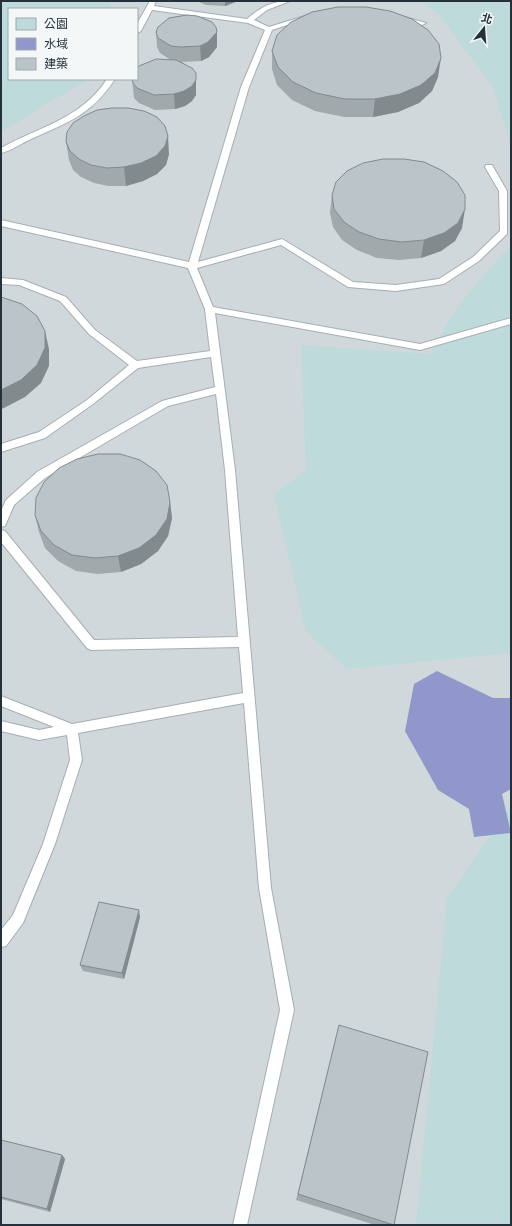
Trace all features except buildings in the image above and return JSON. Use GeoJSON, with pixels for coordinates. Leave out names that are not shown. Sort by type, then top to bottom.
{"type":"FeatureCollection","features":[{"type":"Feature","properties":{"kind":"lane"},"geometry":{"type":"LineString","coordinates":[[249,21],[264,8],[286,1]]}},
{"type":"Feature","properties":{"kind":"lane"},"geometry":{"type":"LineString","coordinates":[[138,29],[151,4],[249,21],[269,29],[316,14]]}},
{"type":"Feature","properties":{"kind":"lane"},"geometry":{"type":"LineString","coordinates":[[392,15],[422,23]]}},
{"type":"Feature","properties":{"kind":"lane"},"geometry":{"type":"LineString","coordinates":[[240,1225],[287,1010],[265,888],[230,470],[216,353],[210,309],[192,266],[245,87],[269,29]]}},
{"type":"Feature","properties":{"kind":"lane"},"geometry":{"type":"LineString","coordinates":[[1,151],[12,144],[66,122],[103,94],[110,80]]}},
{"type":"Feature","properties":{"kind":"lane"},"geometry":{"type":"LineString","coordinates":[[1,223],[192,266],[282,242],[351,284],[396,288],[441,282],[476,258],[504,232],[503,191],[488,167]]}},
{"type":"Feature","properties":{"kind":"lane"},"geometry":{"type":"LineString","coordinates":[[1,281],[20,282],[63,299],[92,332],[135,365]]}},
{"type":"Feature","properties":{"kind":"lane"},"geometry":{"type":"LineString","coordinates":[[210,309],[420,348],[511,321]]}},
{"type":"Feature","properties":{"kind":"lane"},"geometry":{"type":"LineString","coordinates":[[1,448],[42,435],[90,402],[135,365],[216,353]]}},
{"type":"Feature","properties":{"kind":"lane"},"geometry":{"type":"LineString","coordinates":[[1,523],[10,503],[41,475],[165,403],[220,389]]}},
{"type":"Feature","properties":{"kind":"lane"},"geometry":{"type":"LineString","coordinates":[[1,534],[91,645],[245,642]]}},
{"type":"Feature","properties":{"kind":"lane"},"geometry":{"type":"LineString","coordinates":[[1,726],[40,735],[250,697]]}},
{"type":"Feature","properties":{"kind":"lane"},"geometry":{"type":"LineString","coordinates":[[1,701],[72,729]]}},
{"type":"Feature","properties":{"kind":"lane"},"geometry":{"type":"LineString","coordinates":[[1,941],[18,919],[49,844],[76,760],[72,729]]}},
{"type":"Feature","properties":{"kind":"shaded area"},"geometry":{"type":"Polygon","coordinates":[[[1,1],[511,1],[511,1225],[1,1225],[1,1]]]}},
{"type":"Feature","properties":{"kind":"green space"},"geometry":{"type":"Polygon","coordinates":[[[1,1],[112,1],[110,8],[8,8],[8,80],[86,80],[1,132],[1,1]]]}},
{"type":"Feature","properties":{"kind":"green space"},"geometry":{"type":"Polygon","coordinates":[[[420,1],[511,1],[511,147],[493,87],[440,16],[420,1]]]}},
{"type":"Feature","properties":{"kind":"green space"},"geometry":{"type":"Polygon","coordinates":[[[511,244],[511,653],[347,669],[306,632],[274,494],[306,470],[301,345],[430,354],[458,305],[511,244]]]}},
{"type":"Feature","properties":{"kind":"green space"},"geometry":{"type":"Polygon","coordinates":[[[511,805],[511,1225],[416,1225],[447,898],[511,805]]]}},
{"type":"Feature","properties":{"kind":"water"},"geometry":{"type":"Polygon","coordinates":[[[437,671],[493,698],[511,698],[511,789],[502,794],[511,833],[474,837],[469,809],[438,790],[405,731],[414,684],[437,671]]]}}]}
